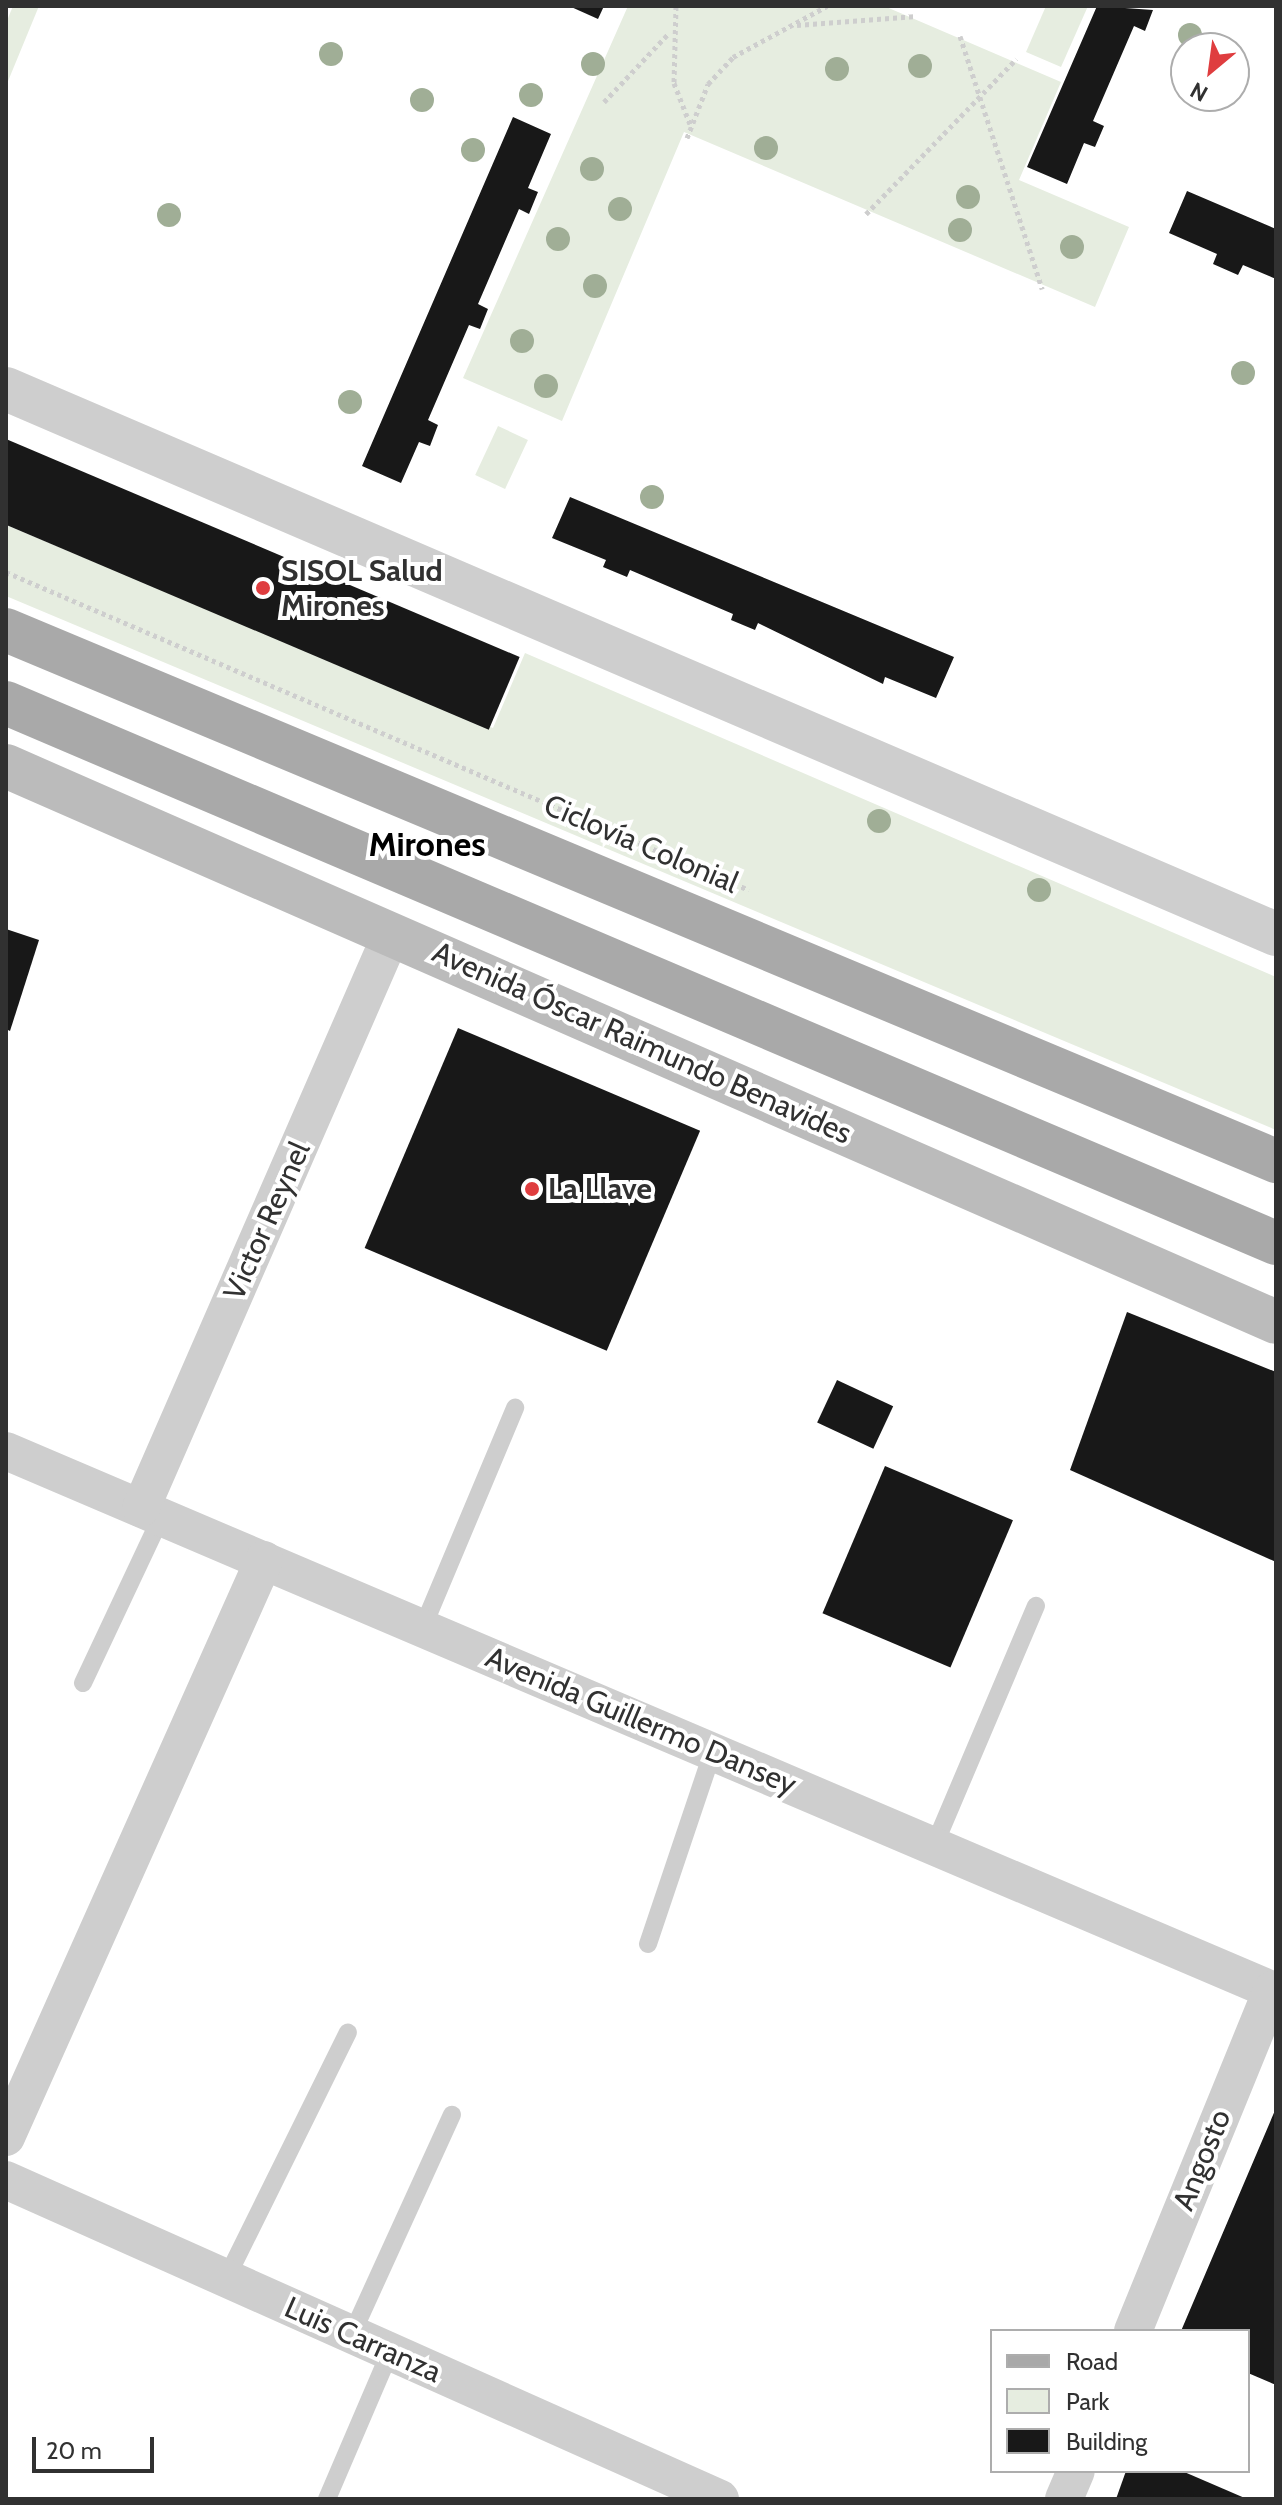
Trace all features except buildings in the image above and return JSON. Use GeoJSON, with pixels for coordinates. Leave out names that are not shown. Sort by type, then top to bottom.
{"type":"FeatureCollection","features":[{"type":"Feature","properties":{"kind":"main road"},"geometry":{"type":"LineString","coordinates":[[6,630],[1276,1161]]}},
{"type":"Feature","properties":{"kind":"main road","name":"Avenida Óscar Raimundo Benavides"},"geometry":{"type":"LineString","coordinates":[[6,703],[1276,1243]]}},
{"type":"Feature","properties":{"kind":"main road","name":"Avenida Óscar Raimundo Benavides"},"geometry":{"type":"LineString","coordinates":[[6,766],[1276,1322]]}},
{"type":"Feature","properties":{"kind":"street"},"geometry":{"type":"LineString","coordinates":[[6,389],[1276,934]]}},
{"type":"Feature","properties":{"kind":"street","name":"Victor Reynel"},"geometry":{"type":"LineString","coordinates":[[151,1513],[392,933]]}},
{"type":"Feature","properties":{"kind":"street","name":"Avenida Guillermo Dansey"},"geometry":{"type":"LineString","coordinates":[[6,1451],[1274,1991]]}},
{"type":"Feature","properties":{"kind":"street"},"geometry":{"type":"LineString","coordinates":[[6,2137],[264,1560]]}},
{"type":"Feature","properties":{"kind":"street","name":"Angosto"},"geometry":{"type":"LineString","coordinates":[[1134,2329],[1274,1991]]}},
{"type":"Feature","properties":{"kind":"street","name":"Luis Carranza"},"geometry":{"type":"LineString","coordinates":[[6,2180],[720,2499]]}},
{"type":"Feature","properties":{"kind":"street"},"geometry":{"type":"LineString","coordinates":[[1064,2499],[1075,2473]]}},
{"type":"Feature","properties":{"kind":"lane"},"geometry":{"type":"LineString","coordinates":[[423,1627],[515,1408]]}},
{"type":"Feature","properties":{"kind":"lane"},"geometry":{"type":"LineString","coordinates":[[83,1683],[151,1513]]}},
{"type":"Feature","properties":{"kind":"lane"},"geometry":{"type":"LineString","coordinates":[[934,1846],[1036,1606]]}},
{"type":"Feature","properties":{"kind":"lane"},"geometry":{"type":"LineString","coordinates":[[648,1944],[713,1751]]}},
{"type":"Feature","properties":{"kind":"lane"},"geometry":{"type":"LineString","coordinates":[[226,2279],[348,2032]]}},
{"type":"Feature","properties":{"kind":"lane"},"geometry":{"type":"LineString","coordinates":[[352,2334],[452,2115]]}},
{"type":"Feature","properties":{"kind":"lane"},"geometry":{"type":"LineString","coordinates":[[327,2499],[390,2352]]}},
{"type":"Feature","properties":{"kind":"path"},"geometry":{"type":"LineString","coordinates":[[676,6],[671,31],[674,83],[690,124]]}},
{"type":"Feature","properties":{"kind":"path"},"geometry":{"type":"LineString","coordinates":[[687,138],[708,84],[733,57],[827,6]]}},
{"type":"Feature","properties":{"kind":"path"},"geometry":{"type":"LineString","coordinates":[[792,25],[917,16]]}},
{"type":"Feature","properties":{"kind":"path"},"geometry":{"type":"LineString","coordinates":[[604,102],[671,31]]}},
{"type":"Feature","properties":{"kind":"path"},"geometry":{"type":"LineString","coordinates":[[960,36],[1042,289]]}},
{"type":"Feature","properties":{"kind":"path"},"geometry":{"type":"LineString","coordinates":[[866,214],[1016,59]]}},
{"type":"Feature","properties":{"kind":"path","name":"Ciclovía Colonial"},"geometry":{"type":"LineString","coordinates":[[6,572],[753,892]]}},
{"type":"Feature","properties":{"kind":"green space"},"geometry":{"type":"Polygon","coordinates":[[[13,6],[39,6],[6,86],[6,23],[13,6]]]}},
{"type":"Feature","properties":{"kind":"green space"},"geometry":{"type":"Polygon","coordinates":[[[628,6],[884,6],[1061,82],[1019,180],[1129,227],[1095,307],[684,132],[562,421],[463,378],[628,6]]]}},
{"type":"Feature","properties":{"kind":"green space"},"geometry":{"type":"Polygon","coordinates":[[[1046,6],[1088,6],[1061,67],[1026,52],[1046,6]]]}},
{"type":"Feature","properties":{"kind":"green space"},"geometry":{"type":"Polygon","coordinates":[[[498,426],[528,440],[505,489],[475,475],[498,426]]]}},
{"type":"Feature","properties":{"kind":"green space"},"geometry":{"type":"Polygon","coordinates":[[[6,525],[493,728],[525,653],[1276,977],[1276,1130],[6,596],[6,525]]]}},
{"type":"Feature","properties":{"kind":"place","name":"SISOL Salud Mirones"},"geometry":{"type":"Point","coordinates":[263,588]}},
{"type":"Feature","properties":{"kind":"place","name":"La Llave"},"geometry":{"type":"Point","coordinates":[532,1189]}},
{"type":"Feature","properties":{"kind":"district","name":"Mirones"},"geometry":{"type":"Point","coordinates":[427,845]}}]}
